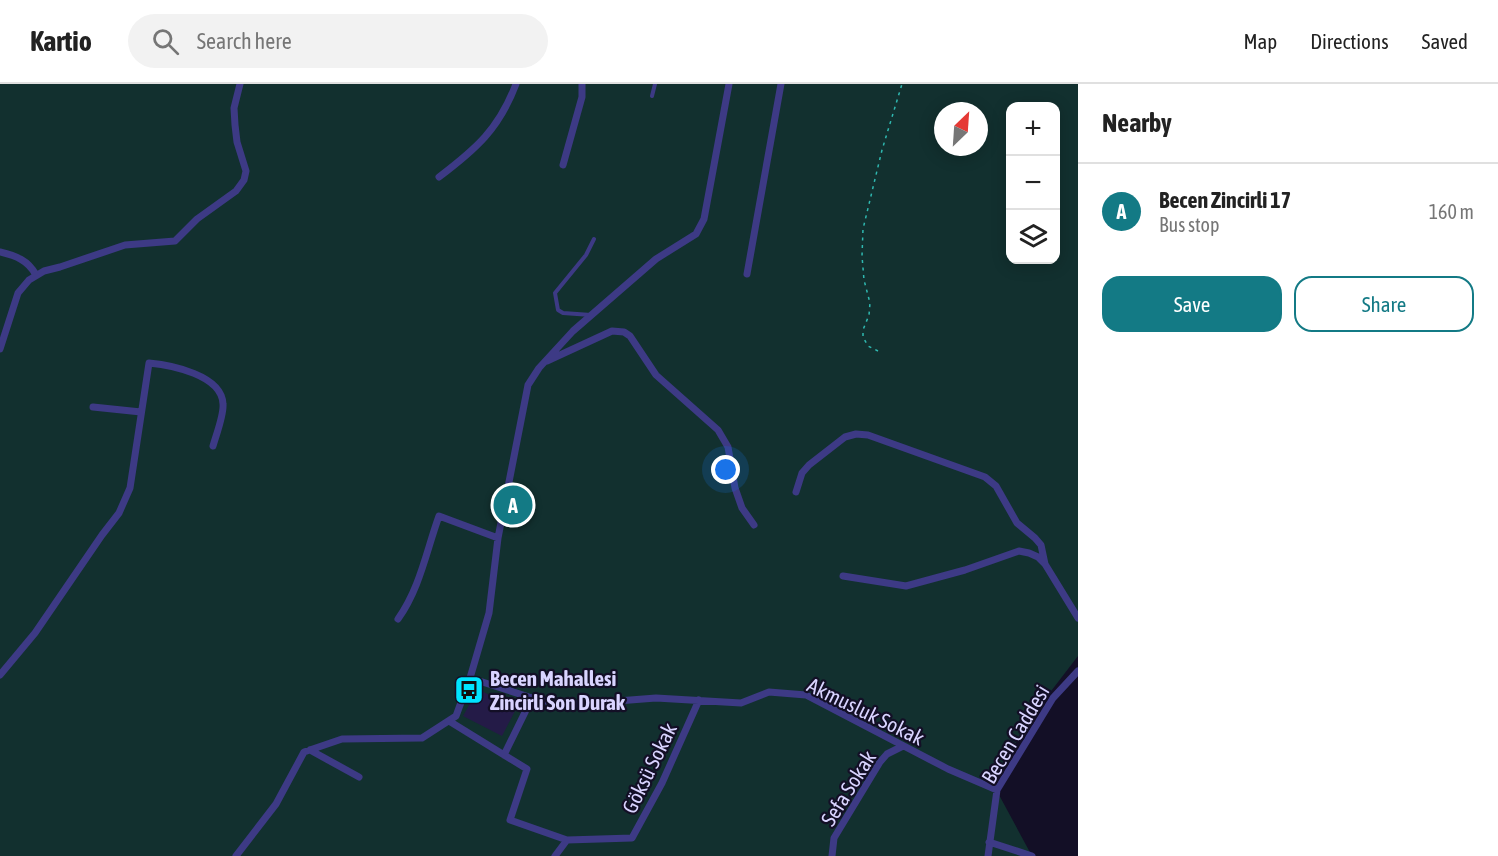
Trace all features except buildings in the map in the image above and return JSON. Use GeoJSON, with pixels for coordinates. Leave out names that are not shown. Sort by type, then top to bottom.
{"type":"FeatureCollection","features":[{"type":"Feature","properties":{"kind":"street"},"geometry":{"type":"LineString","coordinates":[[0,349],[18,293],[36,275],[124,245],[175,242],[197,219],[242,185],[246,175],[235,125],[234,108],[240,84]]}},
{"type":"Feature","properties":{"kind":"street"},"geometry":{"type":"LineString","coordinates":[[439,177],[470,154],[496,125],[516,84]]}},
{"type":"Feature","properties":{"kind":"street"},"geometry":{"type":"LineString","coordinates":[[563,165],[582,97],[582,84]]}},
{"type":"Feature","properties":{"kind":"street"},"geometry":{"type":"LineString","coordinates":[[236,856],[276,804],[304,752],[342,739],[422,738],[456,716],[489,613],[498,538],[528,385],[573,331],[656,260],[696,234],[704,219],[729,84]]}},
{"type":"Feature","properties":{"kind":"street"},"geometry":{"type":"LineString","coordinates":[[747,274],[781,84]]}},
{"type":"Feature","properties":{"kind":"street"},"geometry":{"type":"LineString","coordinates":[[0,252],[24,260],[32,267],[36,275]]}},
{"type":"Feature","properties":{"kind":"street"},"geometry":{"type":"LineString","coordinates":[[544,363],[612,331],[624,332],[630,336],[656,375],[718,430],[729,447],[735,488],[742,508],[753,525]]}},
{"type":"Feature","properties":{"kind":"street"},"geometry":{"type":"LineString","coordinates":[[0,675],[35,633],[119,513],[130,488],[149,363],[176,366],[201,377],[215,388],[223,405],[213,446]]}},
{"type":"Feature","properties":{"kind":"street"},"geometry":{"type":"LineString","coordinates":[[93,407],[141,412]]}},
{"type":"Feature","properties":{"kind":"street"},"geometry":{"type":"LineString","coordinates":[[796,492],[802,473],[808,465],[844,437],[856,434],[868,435],[985,477],[996,486],[1017,523],[1035,537],[1041,545],[1045,564]]}},
{"type":"Feature","properties":{"kind":"street"},"geometry":{"type":"LineString","coordinates":[[398,619],[410,602],[420,578],[425,554],[439,516],[498,538]]}},
{"type":"Feature","properties":{"kind":"street"},"geometry":{"type":"LineString","coordinates":[[843,576],[906,586],[965,570],[1018,552],[1038,557],[1045,564],[1078,618]]}},
{"type":"Feature","properties":{"kind":"street","name":"Becen Caddesi"},"geometry":{"type":"LineString","coordinates":[[988,856],[997,790],[1053,698],[1078,671]]}},
{"type":"Feature","properties":{"kind":"street","name":"Akmusluk Sokak"},"geometry":{"type":"LineString","coordinates":[[470,678],[532,698],[566,705],[656,698],[741,702],[769,692],[806,695],[948,769],[997,790]]}},
{"type":"Feature","properties":{"kind":"street"},"geometry":{"type":"LineString","coordinates":[[504,755],[532,698]]}},
{"type":"Feature","properties":{"kind":"street","name":"Göksü Sokak"},"geometry":{"type":"LineString","coordinates":[[567,840],[632,838],[662,783],[699,700]]}},
{"type":"Feature","properties":{"kind":"street"},"geometry":{"type":"LineString","coordinates":[[449,721],[527,770],[510,820],[567,840],[555,856]]}},
{"type":"Feature","properties":{"kind":"street","name":"Sefa Sokak"},"geometry":{"type":"LineString","coordinates":[[832,856],[834,838],[880,762],[887,754],[903,746]]}},
{"type":"Feature","properties":{"kind":"street"},"geometry":{"type":"LineString","coordinates":[[310,750],[359,777]]}},
{"type":"Feature","properties":{"kind":"street"},"geometry":{"type":"LineString","coordinates":[[989,842],[1032,856]]}},
{"type":"Feature","properties":{"kind":"lane"},"geometry":{"type":"LineString","coordinates":[[652,96],[655,84]]}},
{"type":"Feature","properties":{"kind":"lane"},"geometry":{"type":"LineString","coordinates":[[591,315],[562,313],[558,310],[555,293],[586,255],[594,239]]}},
{"type":"Feature","properties":{"kind":"path"},"geometry":{"type":"LineString","coordinates":[[878,351],[868,346],[863,337],[870,303],[864,280],[863,229],[882,150],[902,84]]}},
{"type":"Feature","properties":{"kind":"green space"},"geometry":{"type":"Polygon","coordinates":[[[0,84],[1078,84],[1078,656],[1035,712],[992,782],[1032,856],[0,856],[0,84]]]}},
{"type":"Feature","properties":{"kind":"place","name":"Becen Zincirli 17"},"geometry":{"type":"Point","coordinates":[513,505]}},
{"type":"Feature","properties":{"kind":"place","name":"Becen Mahallesi Zincirli Son Durak"},"geometry":{"type":"Point","coordinates":[469,690]}}]}
